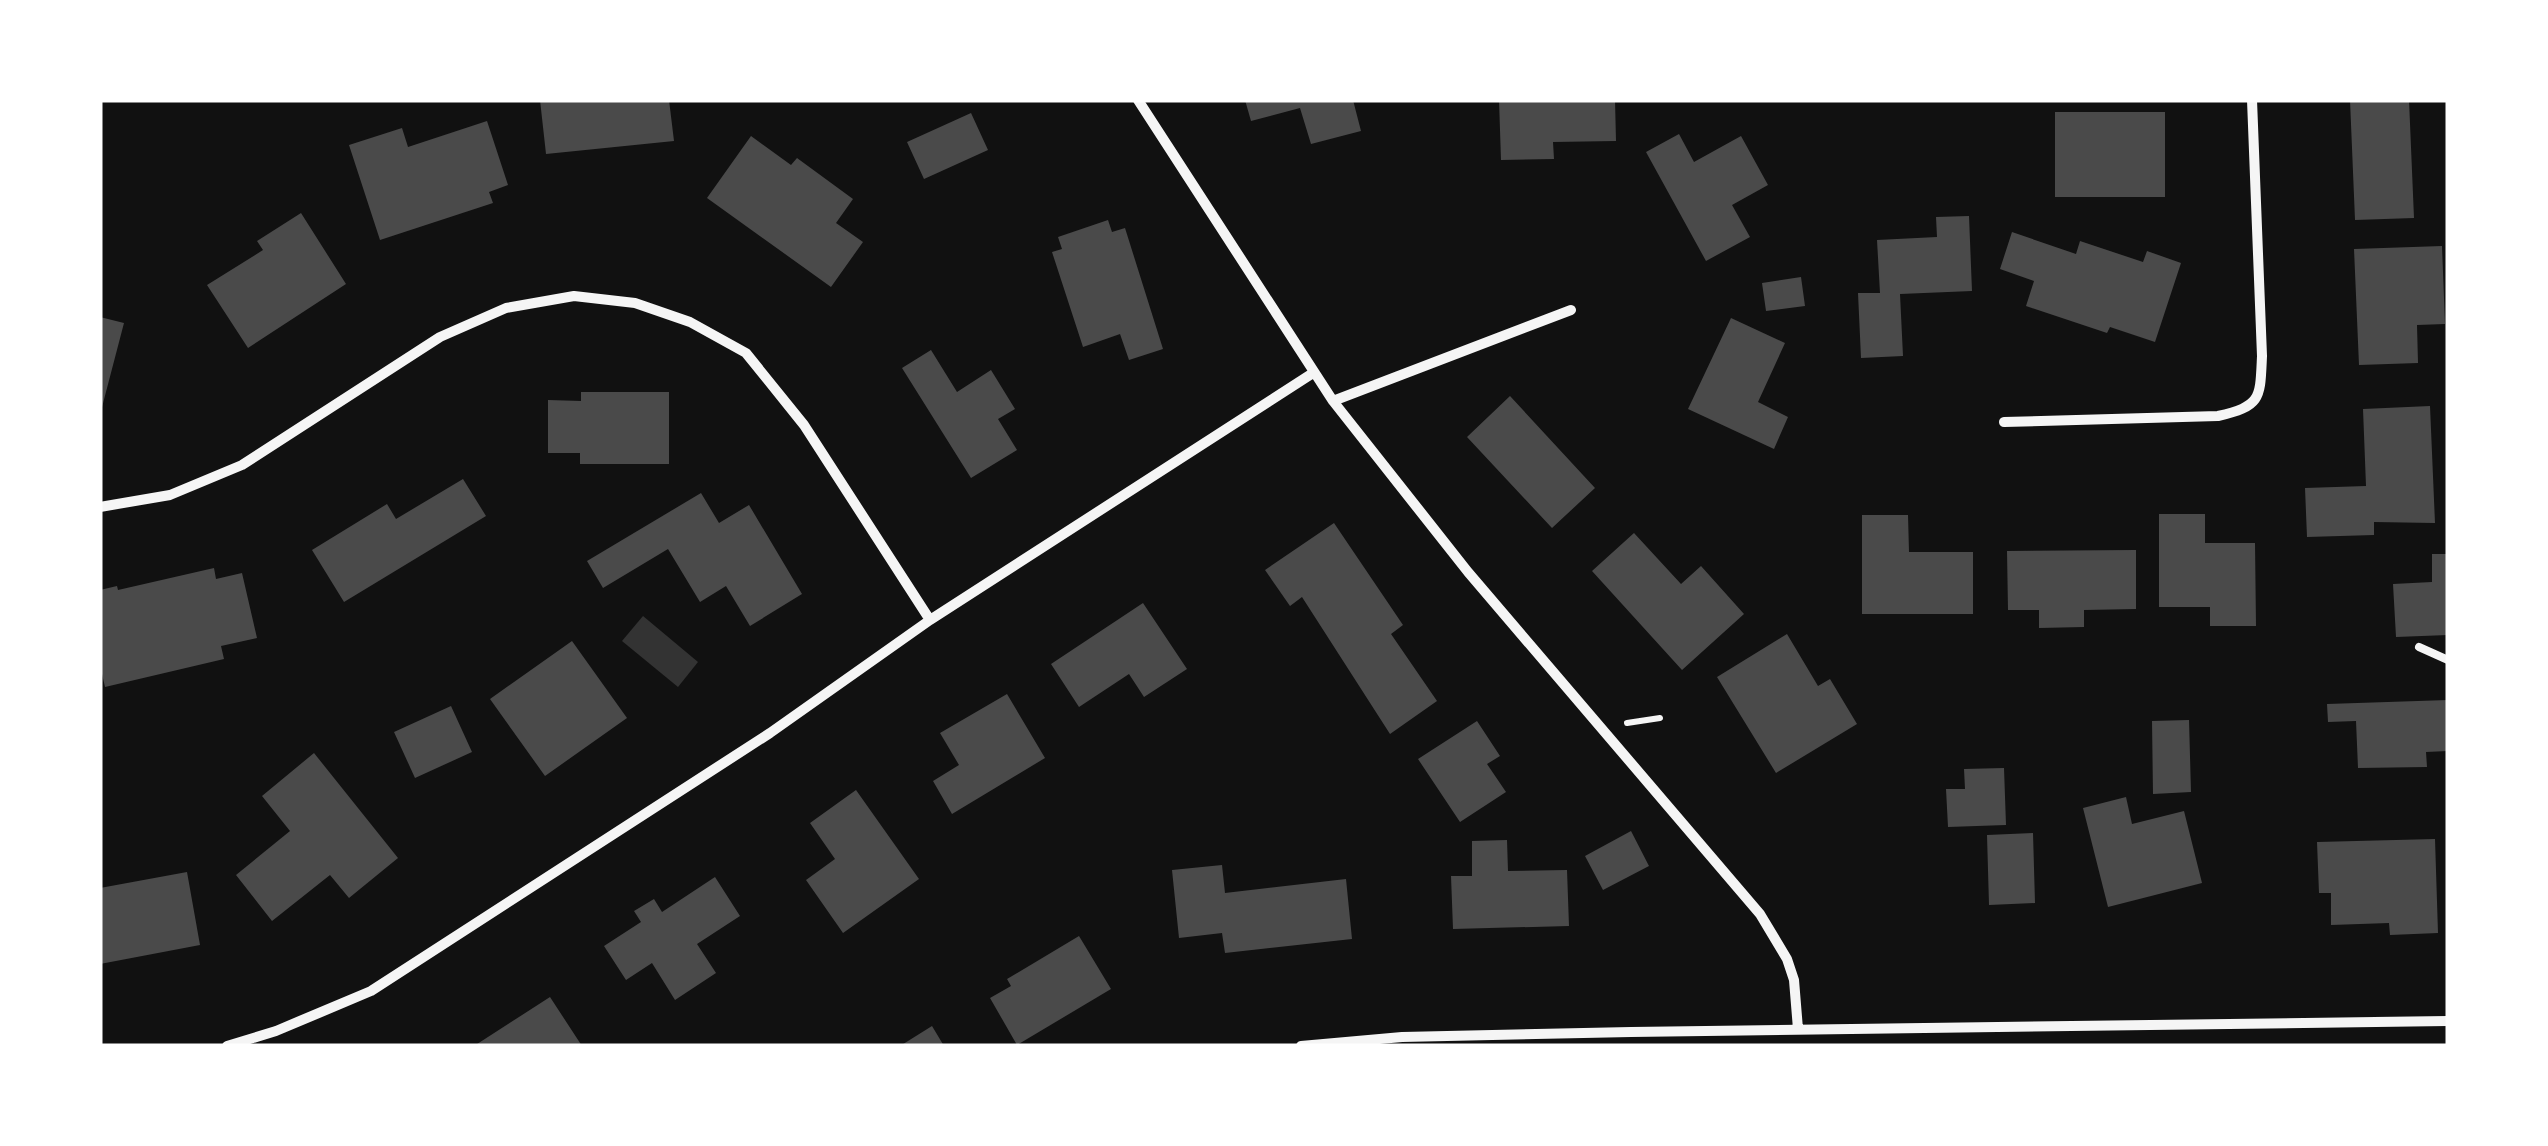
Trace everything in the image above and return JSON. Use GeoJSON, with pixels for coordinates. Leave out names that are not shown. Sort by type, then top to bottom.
{"type":"FeatureCollection","features":[{"type":"Feature","properties":{"kind":"street"},"geometry":{"type":"LineString","coordinates":[[1138,100],[1334,402],[1468,572],[1760,914],[1794,980],[1798,1029]]}},
{"type":"Feature","properties":{"kind":"street"},"geometry":{"type":"LineString","coordinates":[[2004,422],[2218,416],[2244,411],[2254,404],[2260,392],[2262,356],[2252,100]]}},
{"type":"Feature","properties":{"kind":"street"},"geometry":{"type":"LineString","coordinates":[[100,507],[170,495],[242,465],[440,336],[506,308],[574,296],[635,303],[690,322],[746,353],[804,425],[930,620]]}},
{"type":"Feature","properties":{"kind":"street"},"geometry":{"type":"LineString","coordinates":[[1334,402],[1571,310]]}},
{"type":"Feature","properties":{"kind":"street"},"geometry":{"type":"LineString","coordinates":[[228,1046],[276,1031],[371,991],[770,733],[930,620],[1313,373]]}},
{"type":"Feature","properties":{"kind":"street"},"geometry":{"type":"LineString","coordinates":[[1301,1046],[1402,1037],[1631,1032],[2448,1021]]}},
{"type":"Feature","properties":{"kind":"street"},"geometry":{"type":"LineString","coordinates":[[1630,1046],[1631,1032]]}},
{"type":"Feature","properties":{"kind":"lane"},"geometry":{"type":"LineString","coordinates":[[2419,647],[2448,660]]}},
{"type":"Feature","properties":{"kind":"shaded area"},"geometry":{"type":"Polygon","coordinates":[[[643,616],[698,662],[678,687],[622,641],[643,616]]]}},
{"type":"Feature","properties":{"kind":"building"},"geometry":{"type":"Polygon","coordinates":[[[540,100],[669,100],[674,141],[546,154],[540,100]]]}},
{"type":"Feature","properties":{"kind":"building"},"geometry":{"type":"Polygon","coordinates":[[[1245,100],[1353,100],[1361,131],[1311,144],[1300,108],[1251,121],[1245,100]]]}},
{"type":"Feature","properties":{"kind":"building"},"geometry":{"type":"Polygon","coordinates":[[[1499,100],[1615,100],[1616,141],[1553,142],[1554,159],[1501,160],[1499,100]]]}},
{"type":"Feature","properties":{"kind":"building"},"geometry":{"type":"Polygon","coordinates":[[[2350,100],[2409,100],[2414,218],[2355,220],[2350,100]]]}},
{"type":"Feature","properties":{"kind":"building"},"geometry":{"type":"Polygon","coordinates":[[[2055,112],[2165,112],[2165,197],[2055,197],[2055,112]]]}},
{"type":"Feature","properties":{"kind":"building"},"geometry":{"type":"Polygon","coordinates":[[[971,113],[988,150],[924,179],[907,142],[971,113]]]}},
{"type":"Feature","properties":{"kind":"building"},"geometry":{"type":"Polygon","coordinates":[[[487,121],[508,185],[489,192],[493,203],[380,240],[349,145],[402,128],[408,147],[487,121]]]}},
{"type":"Feature","properties":{"kind":"building"},"geometry":{"type":"Polygon","coordinates":[[[1679,134],[1694,162],[1741,136],[1768,185],[1732,205],[1750,237],[1706,261],[1646,152],[1679,134]]]}},
{"type":"Feature","properties":{"kind":"building"},"geometry":{"type":"Polygon","coordinates":[[[751,136],[791,165],[797,158],[853,199],[836,223],[863,242],[831,287],[707,198],[751,136]]]}},
{"type":"Feature","properties":{"kind":"building"},"geometry":{"type":"Polygon","coordinates":[[[301,213],[346,284],[248,348],[207,285],[263,250],[257,241],[301,213]]]}},
{"type":"Feature","properties":{"kind":"building"},"geometry":{"type":"Polygon","coordinates":[[[1969,216],[1972,291],[1900,294],[1903,356],[1861,358],[1858,293],[1880,293],[1877,240],[1937,237],[1936,217],[1969,216]]]}},
{"type":"Feature","properties":{"kind":"building"},"geometry":{"type":"Polygon","coordinates":[[[1108,220],[1112,232],[1125,228],[1163,349],[1129,360],[1120,334],[1083,347],[1052,252],[1062,249],[1058,237],[1108,220]]]}},
{"type":"Feature","properties":{"kind":"building"},"geometry":{"type":"Polygon","coordinates":[[[2012,232],[2076,254],[2080,241],[2143,262],[2147,251],[2181,263],[2155,342],[2110,327],[2107,333],[2026,306],[2034,281],[2000,269],[2012,232]]]}},
{"type":"Feature","properties":{"kind":"building"},"geometry":{"type":"Polygon","coordinates":[[[2442,246],[2445,324],[2417,325],[2418,363],[2359,365],[2354,249],[2442,246]]]}},
{"type":"Feature","properties":{"kind":"building"},"geometry":{"type":"Polygon","coordinates":[[[1801,277],[1805,306],[1766,311],[1762,283],[1801,277]]]}},
{"type":"Feature","properties":{"kind":"building"},"geometry":{"type":"Polygon","coordinates":[[[100,317],[124,323],[101,411],[100,410],[100,317]]]}},
{"type":"Feature","properties":{"kind":"building"},"geometry":{"type":"Polygon","coordinates":[[[1731,318],[1785,343],[1758,402],[1788,417],[1774,449],[1688,409],[1731,318]]]}},
{"type":"Feature","properties":{"kind":"building"},"geometry":{"type":"Polygon","coordinates":[[[931,350],[957,392],[991,370],[1015,409],[998,419],[1017,450],[971,478],[902,368],[931,350]]]}},
{"type":"Feature","properties":{"kind":"building"},"geometry":{"type":"Polygon","coordinates":[[[581,392],[669,392],[669,464],[580,464],[580,453],[548,453],[548,400],[581,401],[581,392]]]}},
{"type":"Feature","properties":{"kind":"building"},"geometry":{"type":"Polygon","coordinates":[[[1510,396],[1595,488],[1552,528],[1467,437],[1510,396]]]}},
{"type":"Feature","properties":{"kind":"building"},"geometry":{"type":"Polygon","coordinates":[[[2430,406],[2435,523],[2374,522],[2374,535],[2307,537],[2305,488],[2366,486],[2363,409],[2430,406]]]}},
{"type":"Feature","properties":{"kind":"building"},"geometry":{"type":"Polygon","coordinates":[[[463,479],[486,516],[344,602],[312,550],[387,504],[396,519],[463,479]]]}},
{"type":"Feature","properties":{"kind":"building"},"geometry":{"type":"Polygon","coordinates":[[[701,493],[719,523],[749,505],[802,594],[750,626],[726,586],[700,602],[668,549],[603,588],[587,561],[701,493]]]}},
{"type":"Feature","properties":{"kind":"building"},"geometry":{"type":"Polygon","coordinates":[[[2159,514],[2205,514],[2205,543],[2255,543],[2256,626],[2210,626],[2210,607],[2159,607],[2159,514]]]}},
{"type":"Feature","properties":{"kind":"building"},"geometry":{"type":"Polygon","coordinates":[[[1862,515],[1908,515],[1909,552],[1973,552],[1973,614],[1862,614],[1862,515]]]}},
{"type":"Feature","properties":{"kind":"building"},"geometry":{"type":"Polygon","coordinates":[[[1334,523],[1403,625],[1391,634],[1437,701],[1390,734],[1302,597],[1290,606],[1265,570],[1334,523]]]}},
{"type":"Feature","properties":{"kind":"building"},"geometry":{"type":"Polygon","coordinates":[[[1634,533],[1681,584],[1701,566],[1744,614],[1682,670],[1592,571],[1634,533]]]}},
{"type":"Feature","properties":{"kind":"building"},"geometry":{"type":"Polygon","coordinates":[[[2136,550],[2136,609],[2084,610],[2084,627],[2039,628],[2039,610],[2008,610],[2007,551],[2136,550]]]}},
{"type":"Feature","properties":{"kind":"building"},"geometry":{"type":"Polygon","coordinates":[[[2432,554],[2448,554],[2448,635],[2396,637],[2393,584],[2432,582],[2432,554]]]}},
{"type":"Feature","properties":{"kind":"building"},"geometry":{"type":"Polygon","coordinates":[[[214,568],[216,579],[242,573],[257,638],[221,646],[224,659],[105,687],[100,665],[100,590],[117,586],[118,590],[214,568]]]}},
{"type":"Feature","properties":{"kind":"building"},"geometry":{"type":"Polygon","coordinates":[[[1143,603],[1187,669],[1144,697],[1129,674],[1079,707],[1051,664],[1143,603]]]}},
{"type":"Feature","properties":{"kind":"building"},"geometry":{"type":"Polygon","coordinates":[[[1787,634],[1818,686],[1830,679],[1857,724],[1776,773],[1717,677],[1787,634]]]}},
{"type":"Feature","properties":{"kind":"building"},"geometry":{"type":"Polygon","coordinates":[[[572,641],[627,718],[545,776],[490,699],[572,641]]]}},
{"type":"Feature","properties":{"kind":"building"},"geometry":{"type":"Polygon","coordinates":[[[1007,694],[1045,758],[952,814],[933,781],[959,765],[940,733],[1007,694]]]}},
{"type":"Feature","properties":{"kind":"building"},"geometry":{"type":"Polygon","coordinates":[[[2448,700],[2448,751],[2426,752],[2427,767],[2358,768],[2356,721],[2328,722],[2327,704],[2448,700]]]}},
{"type":"Feature","properties":{"kind":"building"},"geometry":{"type":"Polygon","coordinates":[[[451,706],[472,752],[415,778],[394,732],[451,706]]]}},
{"type":"Feature","properties":{"kind":"building"},"geometry":{"type":"Polygon","coordinates":[[[2189,720],[2191,792],[2153,794],[2152,721],[2189,720]]]}},
{"type":"Feature","properties":{"kind":"building"},"geometry":{"type":"Polygon","coordinates":[[[1477,721],[1500,756],[1487,764],[1506,792],[1460,822],[1418,759],[1477,721]]]}},
{"type":"Feature","properties":{"kind":"building"},"geometry":{"type":"Polygon","coordinates":[[[314,753],[398,858],[349,898],[330,875],[272,921],[236,875],[290,831],[262,796],[314,753]]]}},
{"type":"Feature","properties":{"kind":"building"},"geometry":{"type":"Polygon","coordinates":[[[2004,768],[2006,825],[1948,827],[1946,789],[1965,789],[1964,769],[2004,768]]]}},
{"type":"Feature","properties":{"kind":"building"},"geometry":{"type":"Polygon","coordinates":[[[856,790],[919,879],[843,933],[806,880],[835,859],[810,823],[856,790]]]}},
{"type":"Feature","properties":{"kind":"building"},"geometry":{"type":"Polygon","coordinates":[[[2126,797],[2132,824],[2184,811],[2202,883],[2108,907],[2083,808],[2126,797]]]}},
{"type":"Feature","properties":{"kind":"building"},"geometry":{"type":"Polygon","coordinates":[[[1631,831],[1649,866],[1603,890],[1585,856],[1631,831]]]}},
{"type":"Feature","properties":{"kind":"building"},"geometry":{"type":"Polygon","coordinates":[[[2033,833],[2035,903],[1989,905],[1987,835],[2033,833]]]}},
{"type":"Feature","properties":{"kind":"building"},"geometry":{"type":"Polygon","coordinates":[[[2435,839],[2438,933],[2390,935],[2389,923],[2331,925],[2331,893],[2319,893],[2317,842],[2435,839]]]}},
{"type":"Feature","properties":{"kind":"building"},"geometry":{"type":"Polygon","coordinates":[[[1507,840],[1508,871],[1567,870],[1569,926],[1453,929],[1451,876],[1472,876],[1472,841],[1507,840]]]}},
{"type":"Feature","properties":{"kind":"building"},"geometry":{"type":"Polygon","coordinates":[[[1222,865],[1225,893],[1346,879],[1352,939],[1225,953],[1222,933],[1179,938],[1172,870],[1222,865]]]}},
{"type":"Feature","properties":{"kind":"building"},"geometry":{"type":"Polygon","coordinates":[[[187,872],[200,945],[100,964],[100,888],[187,872]]]}},
{"type":"Feature","properties":{"kind":"building"},"geometry":{"type":"Polygon","coordinates":[[[715,877],[740,916],[697,944],[716,973],[675,1000],[652,963],[626,980],[604,946],[641,922],[634,911],[654,899],[662,912],[715,877]]]}},
{"type":"Feature","properties":{"kind":"building"},"geometry":{"type":"Polygon","coordinates":[[[1079,936],[1111,989],[1017,1045],[990,998],[1011,986],[1007,979],[1079,936]]]}},
{"type":"Feature","properties":{"kind":"building"},"geometry":{"type":"Polygon","coordinates":[[[550,997],[582,1046],[474,1046],[550,997]]]}},
{"type":"Feature","properties":{"kind":"building"},"geometry":{"type":"Polygon","coordinates":[[[932,1026],[944,1046],[900,1046],[932,1026]]]}}]}
